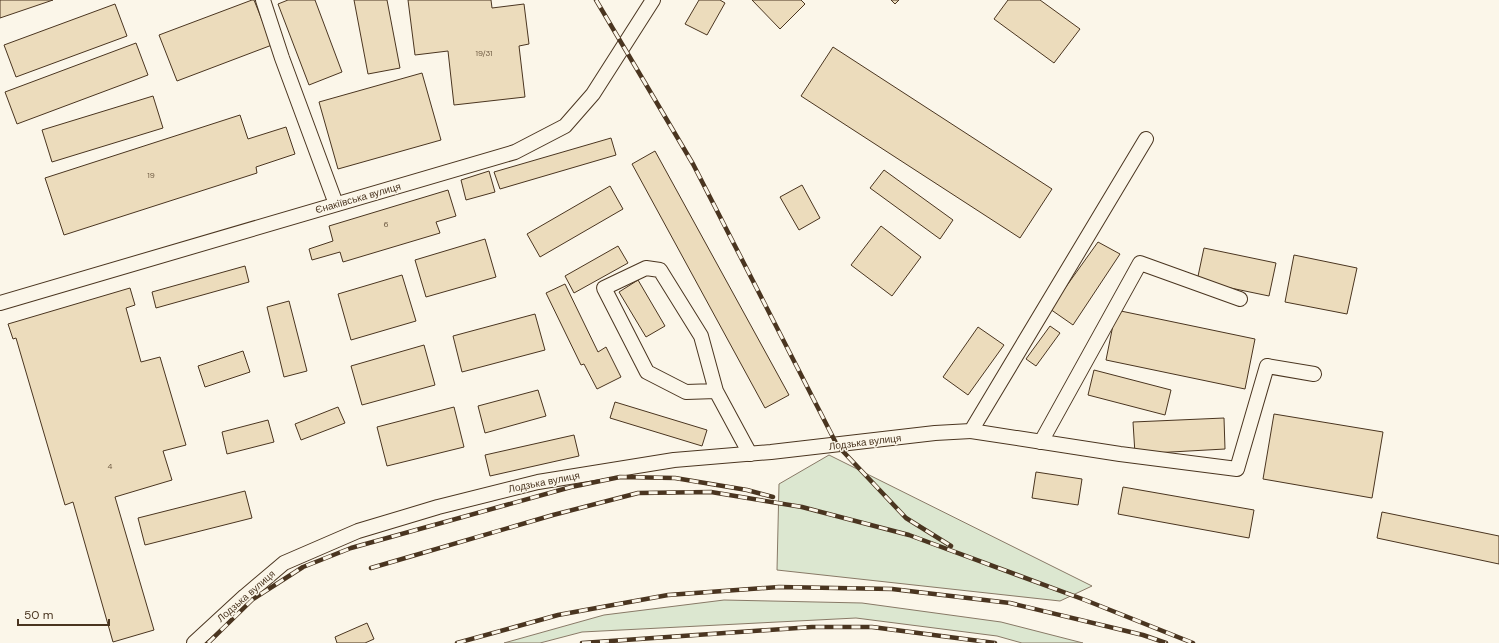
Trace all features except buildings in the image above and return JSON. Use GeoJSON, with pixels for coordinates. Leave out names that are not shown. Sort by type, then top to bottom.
{"type":"FeatureCollection","features":[{"type":"Feature","properties":{"kind":"street"},"geometry":{"type":"LineString","coordinates":[[264,0],[282,58],[336,204]]}},
{"type":"Feature","properties":{"kind":"street","name":"Єнакіївська вулиця"},"geometry":{"type":"LineString","coordinates":[[0,303],[515,152],[565,126],[593,94],[653,0]]}},
{"type":"Feature","properties":{"kind":"street"},"geometry":{"type":"LineString","coordinates":[[971,431],[1146,139]]}},
{"type":"Feature","properties":{"kind":"street"},"geometry":{"type":"LineString","coordinates":[[1041,442],[1140,263],[1240,299]]}},
{"type":"Feature","properties":{"kind":"street"},"geometry":{"type":"LineString","coordinates":[[716,391],[686,392],[647,372],[604,288],[646,268],[660,270],[701,336],[716,391],[750,454]]}},
{"type":"Feature","properties":{"kind":"street","name":"Лодзька вулиця"},"geometry":{"type":"LineString","coordinates":[[194,643],[245,596],[284,563],[358,531],[438,507],[538,482],[674,460],[750,454],[934,433],[971,431],[1120,454],[1237,469],[1267,366],[1314,374]]}},
{"type":"Feature","properties":{"kind":"green space"},"geometry":{"type":"Polygon","coordinates":[[[829,455],[1092,586],[1060,601],[777,570],[779,484],[829,455]]]}},
{"type":"Feature","properties":{"kind":"green space"},"geometry":{"type":"Polygon","coordinates":[[[724,600],[862,603],[1001,622],[1083,643],[1022,643],[997,636],[856,618],[582,632],[540,643],[504,643],[604,615],[724,600]]]}},
{"type":"Feature","properties":{"kind":"railway"},"geometry":{"type":"LineString","coordinates":[[596,0],[693,164],[837,445],[906,518],[951,546]]}},
{"type":"Feature","properties":{"kind":"railway"},"geometry":{"type":"LineString","coordinates":[[208,643],[253,599],[303,567],[351,548],[571,487],[620,477],[675,478],[747,490],[773,497]]}},
{"type":"Feature","properties":{"kind":"railway"},"geometry":{"type":"LineString","coordinates":[[371,568],[553,515],[638,493],[711,492],[802,507],[909,535],[1085,600],[1193,643]]}},
{"type":"Feature","properties":{"kind":"railway"},"geometry":{"type":"LineString","coordinates":[[457,643],[558,615],[668,595],[779,587],[892,589],[1010,603],[1143,635],[1166,643]]}},
{"type":"Feature","properties":{"kind":"railway"},"geometry":{"type":"LineString","coordinates":[[582,643],[812,627],[872,627],[995,643]]}}]}
